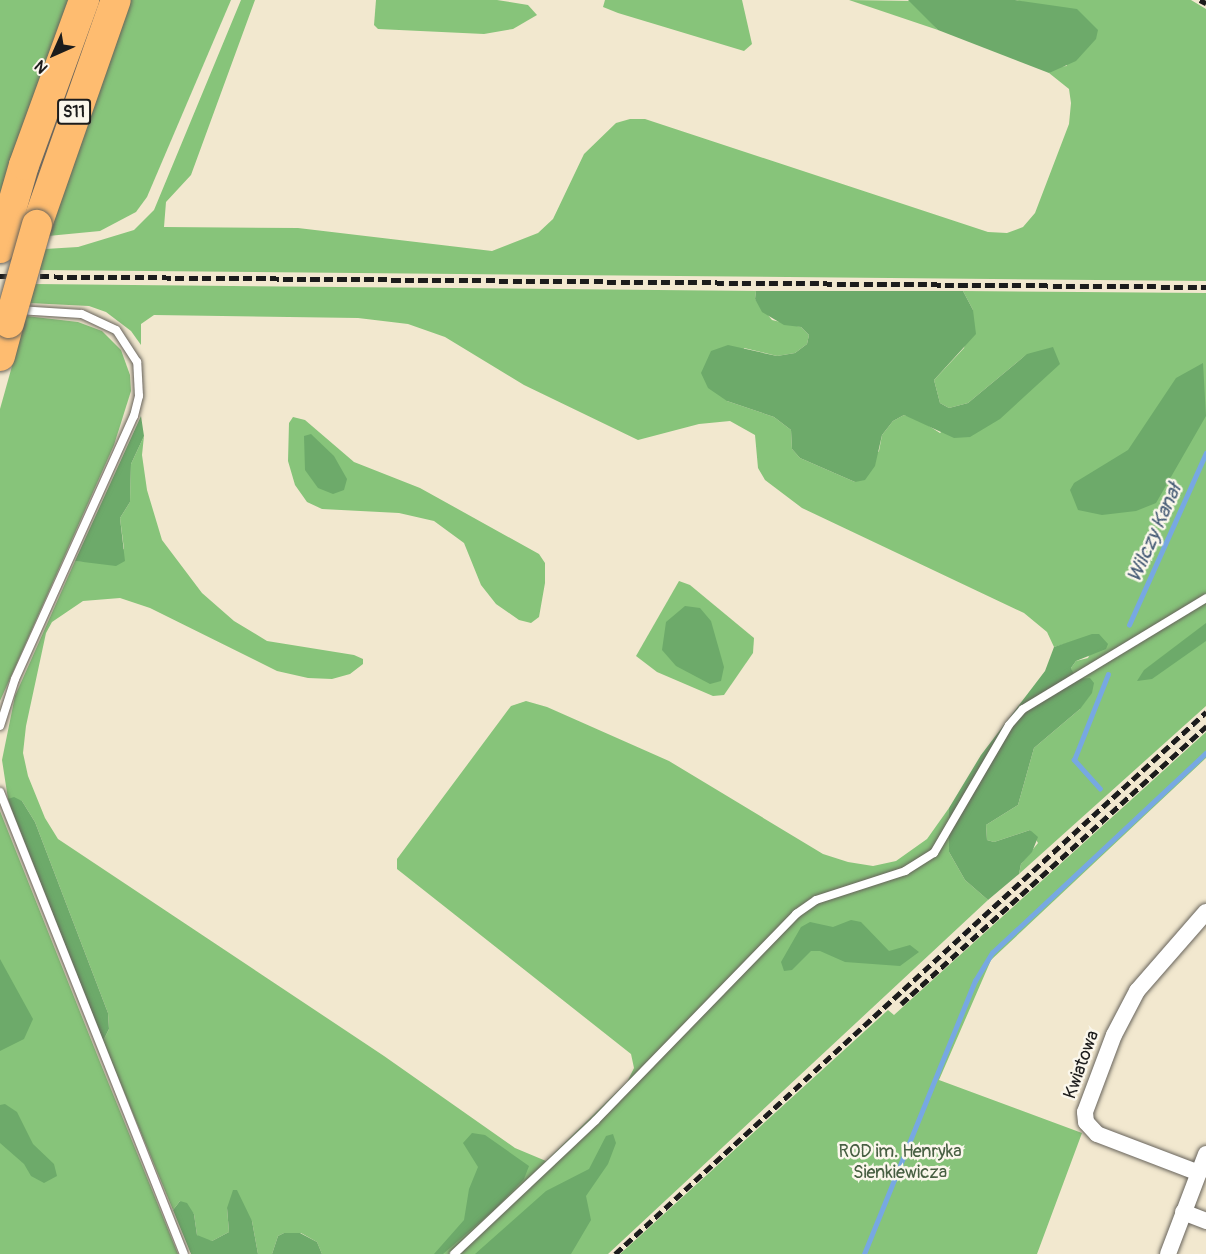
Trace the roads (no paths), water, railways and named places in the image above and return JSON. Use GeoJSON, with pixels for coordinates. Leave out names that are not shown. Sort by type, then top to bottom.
{"type":"FeatureCollection","features":[{"type":"Feature","properties":{"kind":"highway","name":"S11"},"geometry":{"type":"LineString","coordinates":[[3,236],[24,165],[84,0]]}},
{"type":"Feature","properties":{"kind":"highway","name":"S11"},"geometry":{"type":"LineString","coordinates":[[0,356],[4,316],[116,0]]}},
{"type":"Feature","properties":{"kind":"street","name":"Kwiatowa"},"geometry":{"type":"LineString","coordinates":[[1199,1173],[1097,1134],[1086,1122],[1085,1112],[1114,1035],[1137,991],[1206,912]]}},
{"type":"Feature","properties":{"kind":"street"},"geometry":{"type":"LineString","coordinates":[[1168,1254],[1206,1154]]}},
{"type":"Feature","properties":{"kind":"street"},"geometry":{"type":"LineString","coordinates":[[1184,1212],[1206,1221]]}},
{"type":"Feature","properties":{"kind":"lane"},"geometry":{"type":"LineString","coordinates":[[0,726],[15,679],[134,417],[139,396],[137,362],[116,330],[81,314],[4,316]]}},
{"type":"Feature","properties":{"kind":"lane"},"geometry":{"type":"LineString","coordinates":[[454,1254],[595,1121],[796,914],[816,900],[905,871],[934,854],[1009,725],[1023,709],[1206,598]]}},
{"type":"Feature","properties":{"kind":"lane"},"geometry":{"type":"LineString","coordinates":[[0,792],[184,1254]]}},
{"type":"Feature","properties":{"kind":"waterway","name":"Wilczy Kanał"},"geometry":{"type":"LineString","coordinates":[[1129,625],[1206,453]]}},
{"type":"Feature","properties":{"kind":"waterway"},"geometry":{"type":"LineString","coordinates":[[1100,789],[1074,760],[1108,674]]}},
{"type":"Feature","properties":{"kind":"waterway"},"geometry":{"type":"LineString","coordinates":[[864,1254],[975,981],[992,953],[1206,753]]}},
{"type":"Feature","properties":{"kind":"railway"},"geometry":{"type":"LineString","coordinates":[[1200,0],[1206,3]]}},
{"type":"Feature","properties":{"kind":"railway"},"geometry":{"type":"LineString","coordinates":[[0,276],[1206,287]]}},
{"type":"Feature","properties":{"kind":"railway"},"geometry":{"type":"LineString","coordinates":[[615,1254],[1206,712]]}},
{"type":"Feature","properties":{"kind":"railway"},"geometry":{"type":"LineString","coordinates":[[901,1004],[1206,726]]}},
{"type":"Feature","properties":{"kind":"park label","name":"ROD im. Henryka Sienkiewicza"},"geometry":{"type":"Point","coordinates":[900,1163]}}]}
